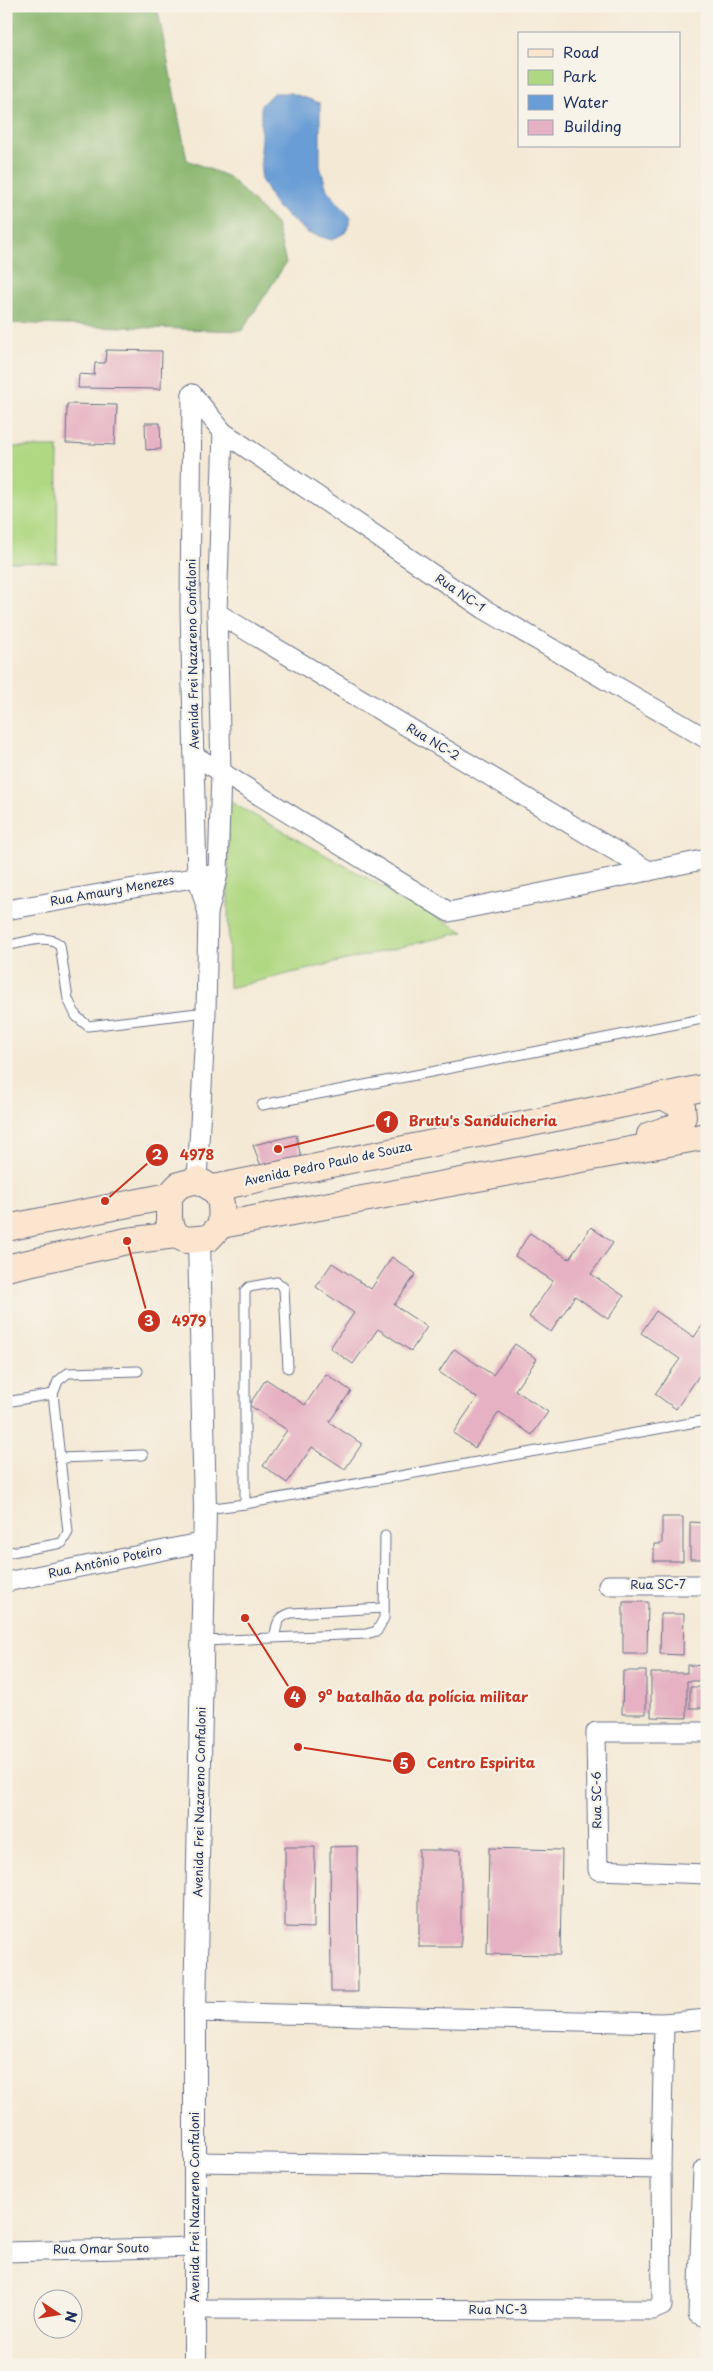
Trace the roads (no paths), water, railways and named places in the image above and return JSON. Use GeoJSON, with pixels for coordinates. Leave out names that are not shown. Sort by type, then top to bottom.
{"type":"FeatureCollection","features":[{"type":"Feature","properties":{"kind":"main road","name":"Avenida Pedro Paulo de Souza"},"geometry":{"type":"LineString","coordinates":[[205,1184],[707,1087]]}},
{"type":"Feature","properties":{"kind":"main road"},"geometry":{"type":"LineString","coordinates":[[634,1148],[643,1137],[678,1126],[683,1117],[682,1106],[662,1096]]}},
{"type":"Feature","properties":{"kind":"main road"},"geometry":{"type":"LineString","coordinates":[[6,1268],[128,1241],[210,1238],[222,1225],[707,1136]]}},
{"type":"Feature","properties":{"kind":"main road"},"geometry":{"type":"LineString","coordinates":[[6,1228],[169,1196],[179,1185],[205,1184],[221,1200],[222,1225]]}},
{"type":"Feature","properties":{"kind":"main road"},"geometry":{"type":"LineString","coordinates":[[169,1196],[170,1222],[187,1238]]}},
{"type":"Feature","properties":{"kind":"street","name":"Rua NC-1"},"geometry":{"type":"LineString","coordinates":[[192,394],[223,432],[484,609],[707,739]]}},
{"type":"Feature","properties":{"kind":"street","name":"Avenida Frei Nazareno Confaloni"},"geometry":{"type":"LineString","coordinates":[[192,394],[190,609],[196,756],[197,876],[208,913]]}},
{"type":"Feature","properties":{"kind":"street","name":"Avenida Frei Nazareno Confaloni"},"geometry":{"type":"LineString","coordinates":[[205,1184],[208,913],[218,874],[221,771],[217,613],[223,432]]}},
{"type":"Feature","properties":{"kind":"street","name":"Rua NC-2"},"geometry":{"type":"LineString","coordinates":[[217,613],[649,871]]}},
{"type":"Feature","properties":{"kind":"street"},"geometry":{"type":"LineString","coordinates":[[196,756],[449,912],[707,859]]}},
{"type":"Feature","properties":{"kind":"street","name":"Rua Amaury Menezes"},"geometry":{"type":"LineString","coordinates":[[6,910],[197,876],[218,874]]}},
{"type":"Feature","properties":{"kind":"street","name":"Avenida Frei Nazareno Confaloni"},"geometry":{"type":"LineString","coordinates":[[187,1238],[205,1509],[204,1641],[195,2012],[195,2365]]}},
{"type":"Feature","properties":{"kind":"street","name":"Rua Antônio Poteiro"},"geometry":{"type":"LineString","coordinates":[[6,1582],[204,1542]]}},
{"type":"Feature","properties":{"kind":"street","name":"Rua SC-7"},"geometry":{"type":"LineString","coordinates":[[608,1584],[707,1585]]}},
{"type":"Feature","properties":{"kind":"street","name":"Rua SC-6"},"geometry":{"type":"LineString","coordinates":[[707,1732],[596,1732],[598,1870],[707,1874]]}},
{"type":"Feature","properties":{"kind":"street"},"geometry":{"type":"LineString","coordinates":[[195,2012],[664,2023],[707,2020]]}},
{"type":"Feature","properties":{"kind":"street","name":"Rua NC-3"},"geometry":{"type":"LineString","coordinates":[[195,2309],[653,2310],[662,2306],[661,2169],[664,2023]]}},
{"type":"Feature","properties":{"kind":"street"},"geometry":{"type":"LineString","coordinates":[[196,2162],[661,2169]]}},
{"type":"Feature","properties":{"kind":"street"},"geometry":{"type":"LineString","coordinates":[[707,2170],[703,2170],[698,2314],[707,2318]]}},
{"type":"Feature","properties":{"kind":"street","name":"Rua Omar Souto"},"geometry":{"type":"LineString","coordinates":[[6,2252],[195,2247]]}},
{"type":"Feature","properties":{"kind":"lane"},"geometry":{"type":"LineString","coordinates":[[6,946],[48,939],[55,940],[60,945],[68,999],[76,1016],[88,1026],[206,1012]]}},
{"type":"Feature","properties":{"kind":"lane"},"geometry":{"type":"LineString","coordinates":[[262,1105],[707,1018]]}},
{"type":"Feature","properties":{"kind":"lane"},"geometry":{"type":"LineString","coordinates":[[245,1504],[246,1291],[249,1287],[277,1282],[284,1288],[288,1368]]}},
{"type":"Feature","properties":{"kind":"lane"},"geometry":{"type":"LineString","coordinates":[[6,1552],[62,1543],[68,1532],[53,1394],[58,1381],[68,1373],[138,1371]]}},
{"type":"Feature","properties":{"kind":"lane"},"geometry":{"type":"LineString","coordinates":[[6,1402],[53,1394]]}},
{"type":"Feature","properties":{"kind":"lane"},"geometry":{"type":"LineString","coordinates":[[205,1509],[245,1504],[707,1420]]}},
{"type":"Feature","properties":{"kind":"lane"},"geometry":{"type":"LineString","coordinates":[[60,1458],[143,1455]]}},
{"type":"Feature","properties":{"kind":"lane"},"geometry":{"type":"LineString","coordinates":[[204,1641],[377,1631],[382,1625],[384,1608],[385,1536]]}},
{"type":"Feature","properties":{"kind":"lane"},"geometry":{"type":"LineString","coordinates":[[274,1637],[278,1621],[291,1613],[384,1608]]}},
{"type":"Feature","properties":{"kind":"water"},"geometry":{"type":"Polygon","coordinates":[[[273,93],[291,93],[320,103],[320,166],[327,190],[351,218],[346,232],[332,240],[308,233],[275,205],[261,179],[261,105],[273,93]]]}},
{"type":"Feature","properties":{"kind":"place","name":"Brutu's Sanduicheria"},"geometry":{"type":"Point","coordinates":[278,1149]}},
{"type":"Feature","properties":{"kind":"place","name":"4978"},"geometry":{"type":"Point","coordinates":[105,1201]}},
{"type":"Feature","properties":{"kind":"place","name":"4979"},"geometry":{"type":"Point","coordinates":[127,1241]}},
{"type":"Feature","properties":{"kind":"place","name":"9º batalhão da polícia militar"},"geometry":{"type":"Point","coordinates":[245,1618]}},
{"type":"Feature","properties":{"kind":"place","name":"Centro Espirita"},"geometry":{"type":"Point","coordinates":[298,1747]}}]}
